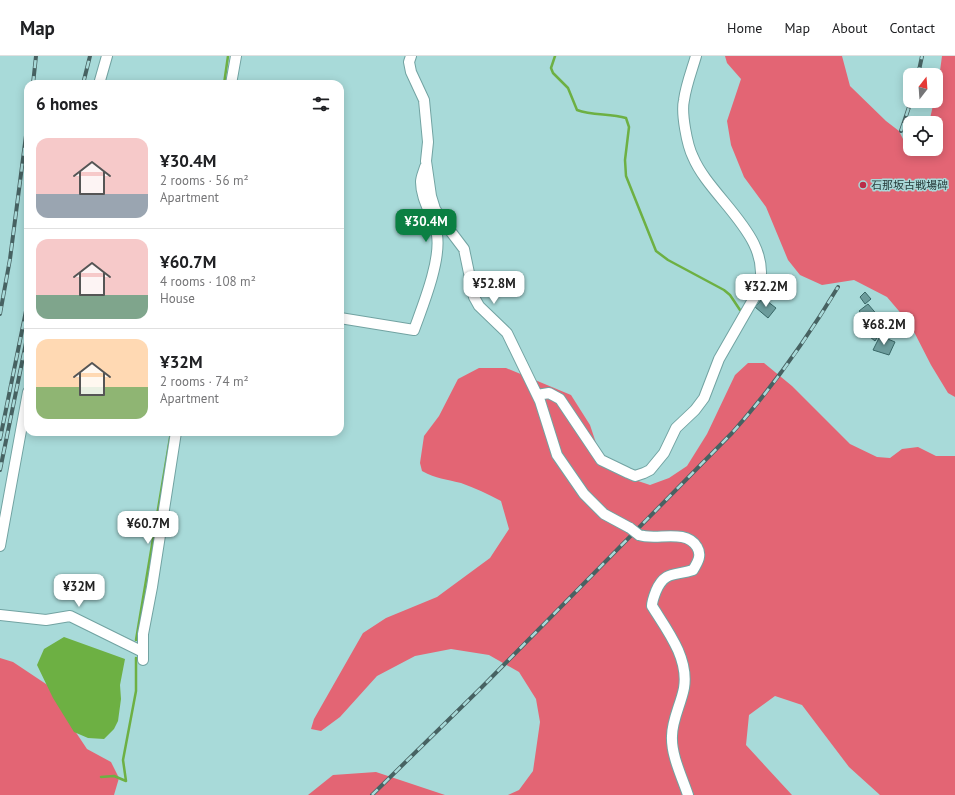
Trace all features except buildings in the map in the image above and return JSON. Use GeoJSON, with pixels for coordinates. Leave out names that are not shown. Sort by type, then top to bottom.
{"type":"FeatureCollection","features":[{"type":"Feature","properties":{"kind":"street"},"geometry":{"type":"LineString","coordinates":[[100,80],[107,56]]}},
{"type":"Feature","properties":{"kind":"street"},"geometry":{"type":"LineString","coordinates":[[232,80],[236,56]]}},
{"type":"Feature","properties":{"kind":"street"},"geometry":{"type":"LineString","coordinates":[[344,319],[414,330],[428,290],[437,244],[437,234],[421,182],[426,161],[428,142],[424,100],[411,72],[409,62],[411,56]]}},
{"type":"Feature","properties":{"kind":"street"},"geometry":{"type":"LineString","coordinates":[[537,395],[548,393],[560,399],[601,460],[635,476],[644,474],[650,470],[664,453],[676,428],[695,410],[704,398],[719,359],[758,291],[762,279],[761,261],[756,249],[746,231],[708,182],[693,157],[686,130],[683,101],[696,56]]}},
{"type":"Feature","properties":{"kind":"street"},"geometry":{"type":"LineString","coordinates":[[426,161],[431,196],[435,209],[464,249],[474,298],[479,306],[507,332],[537,395],[557,455],[584,494],[604,514],[630,528],[639,535],[652,538],[683,537],[695,544],[700,553],[698,564],[693,570],[666,576],[660,581],[652,601],[652,606],[673,638],[682,662],[684,686],[672,735],[673,748],[688,795]]}},
{"type":"Feature","properties":{"kind":"street"},"geometry":{"type":"LineString","coordinates":[[0,546],[24,414]]}},
{"type":"Feature","properties":{"kind":"street"},"geometry":{"type":"LineString","coordinates":[[0,615],[46,620],[70,616],[143,656],[143,634],[152,587],[175,436]]}},
{"type":"Feature","properties":{"kind":"shaded area"},"geometry":{"type":"Polygon","coordinates":[[[725,56],[842,56],[850,86],[886,121],[899,131],[903,139],[903,156],[943,156],[943,116],[931,116],[932,108],[943,108],[943,68],[940,68],[942,56],[955,56],[955,397],[948,393],[931,365],[910,324],[887,297],[854,280],[822,285],[800,275],[788,260],[766,207],[744,177],[731,145],[727,121],[741,79],[727,63],[725,56]]]}},
{"type":"Feature","properties":{"kind":"shaded area"},"geometry":{"type":"Polygon","coordinates":[[[748,363],[764,363],[792,386],[850,444],[877,457],[890,458],[902,449],[918,447],[936,456],[955,456],[955,795],[880,795],[849,767],[802,705],[775,696],[749,715],[746,745],[792,795],[508,795],[519,790],[533,771],[540,722],[536,699],[519,672],[489,655],[451,649],[415,656],[377,676],[340,717],[321,731],[311,729],[314,719],[363,633],[386,618],[437,597],[490,558],[509,529],[501,501],[461,483],[427,474],[422,471],[420,463],[424,436],[439,416],[458,379],[479,368],[506,368],[571,395],[590,425],[602,461],[626,477],[650,485],[669,478],[687,466],[707,434],[735,375],[748,363]]]}},
{"type":"Feature","properties":{"kind":"shaded area"},"geometry":{"type":"Polygon","coordinates":[[[64,637],[125,659],[120,685],[121,699],[118,721],[114,729],[104,739],[88,738],[74,732],[53,698],[37,665],[44,649],[64,637]]]}},
{"type":"Feature","properties":{"kind":"shaded area"},"geometry":{"type":"Polygon","coordinates":[[[0,658],[13,662],[49,686],[87,749],[111,762],[119,778],[114,795],[0,795],[0,658]]]}},
{"type":"Feature","properties":{"kind":"shaded area"},"geometry":{"type":"Polygon","coordinates":[[[376,772],[445,795],[308,795],[333,775],[376,772]]]}},
{"type":"Feature","properties":{"kind":"waterway"},"geometry":{"type":"LineString","coordinates":[[225,80],[228,56]]}},
{"type":"Feature","properties":{"kind":"waterway"},"geometry":{"type":"LineString","coordinates":[[555,56],[551,68],[553,73],[568,88],[577,110],[626,118],[629,127],[625,160],[626,176],[656,251],[668,260],[724,290],[730,295],[740,310]]}},
{"type":"Feature","properties":{"kind":"waterway"},"geometry":{"type":"LineString","coordinates":[[136,640],[170,436]]}},
{"type":"Feature","properties":{"kind":"waterway"},"geometry":{"type":"LineString","coordinates":[[101,777],[114,776],[126,781],[123,760],[136,691],[136,658]]}},
{"type":"Feature","properties":{"kind":"railway"},"geometry":{"type":"LineString","coordinates":[[33,80],[36,56]]}},
{"type":"Feature","properties":{"kind":"railway"},"geometry":{"type":"LineString","coordinates":[[84,80],[90,56]]}},
{"type":"Feature","properties":{"kind":"railway"},"geometry":{"type":"LineString","coordinates":[[919,68],[922,56]]}},
{"type":"Feature","properties":{"kind":"railway"},"geometry":{"type":"LineString","coordinates":[[901,131],[909,108]]}},
{"type":"Feature","properties":{"kind":"railway"},"geometry":{"type":"LineString","coordinates":[[0,314],[10,259],[24,151]]}},
{"type":"Feature","properties":{"kind":"railway"},"geometry":{"type":"LineString","coordinates":[[372,795],[482,687],[732,433],[788,363],[814,326],[838,287]]}},
{"type":"Feature","properties":{"kind":"railway"},"geometry":{"type":"LineString","coordinates":[[0,439],[24,321]]}},
{"type":"Feature","properties":{"kind":"railway"},"geometry":{"type":"LineString","coordinates":[[0,470],[24,353]]}},
{"type":"Feature","properties":{"kind":"place","name":"石那坂古戦場碑"},"geometry":{"type":"Point","coordinates":[863,185]}}]}
